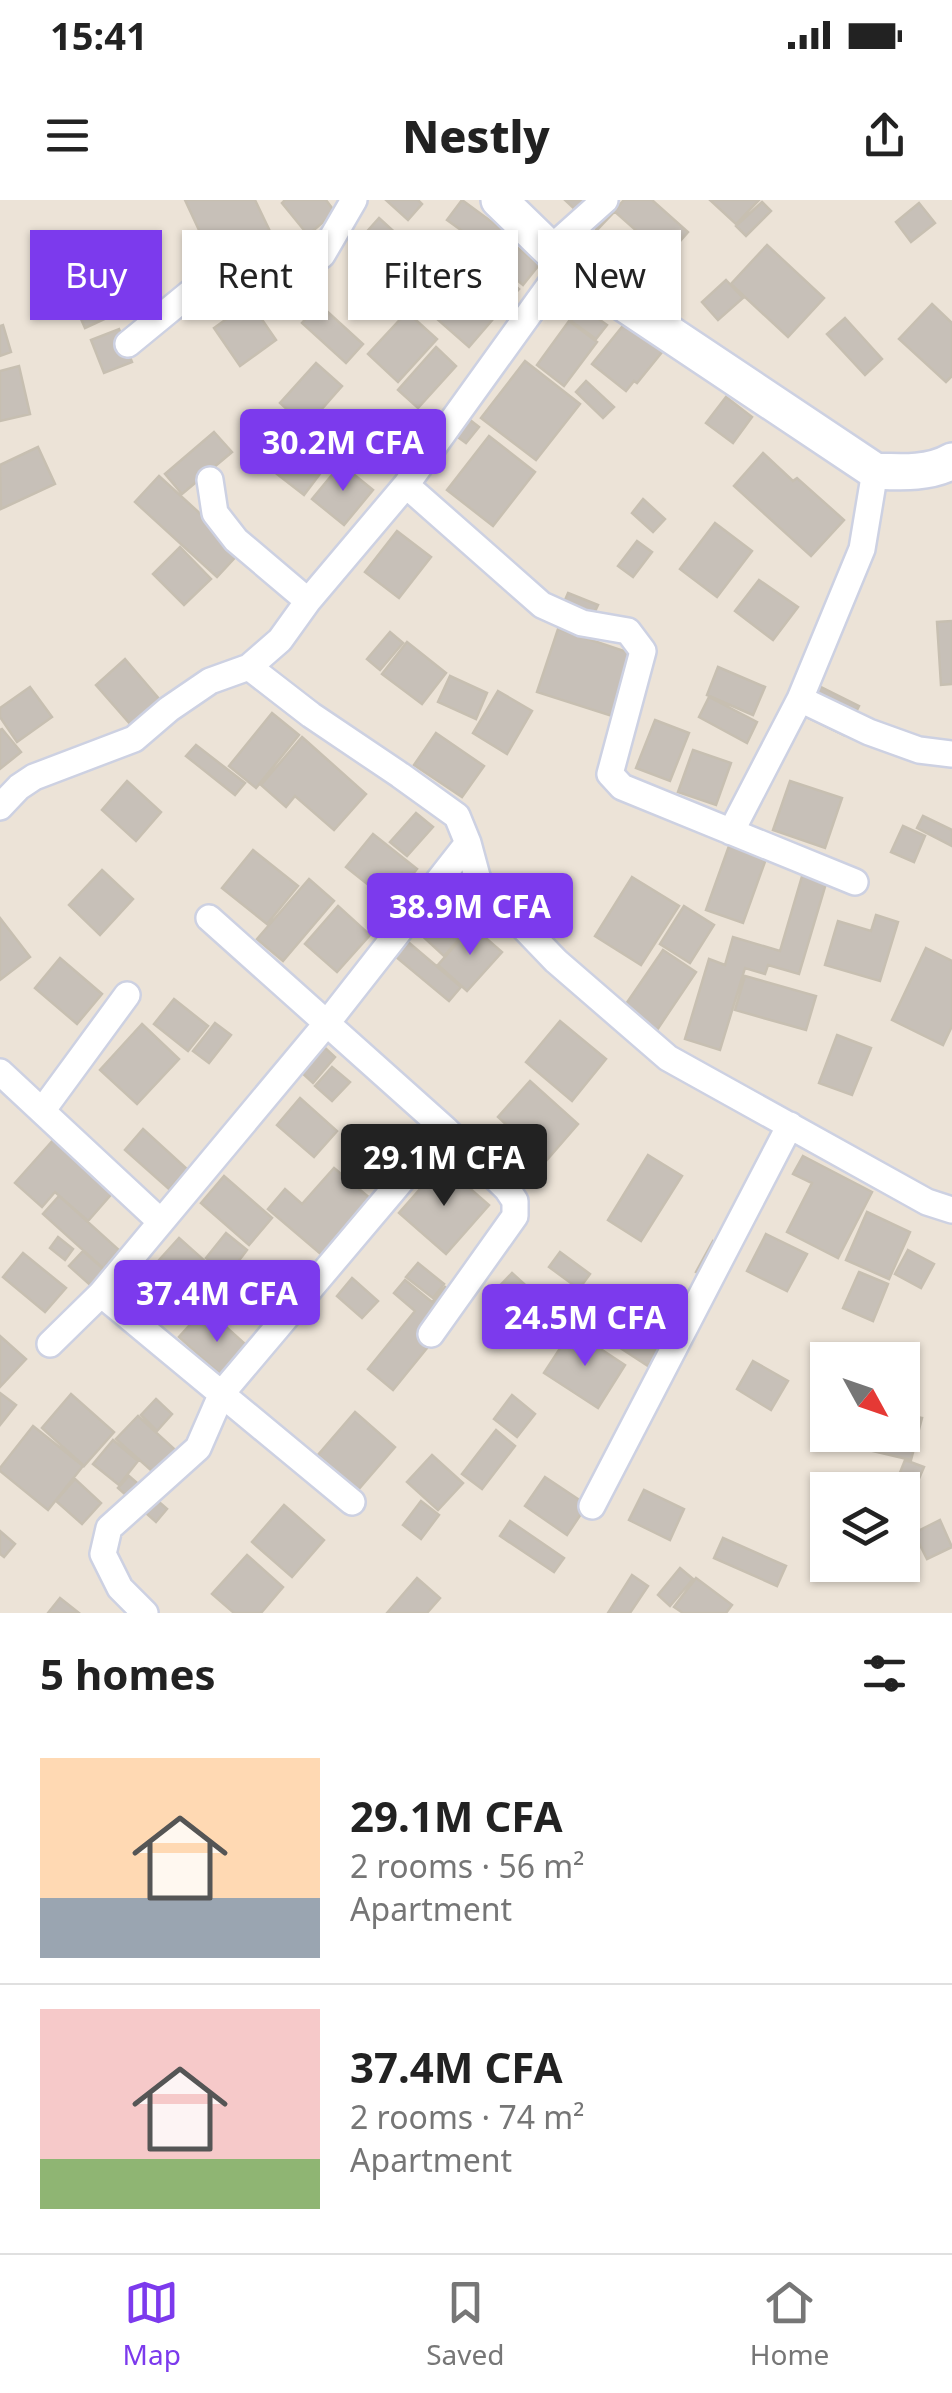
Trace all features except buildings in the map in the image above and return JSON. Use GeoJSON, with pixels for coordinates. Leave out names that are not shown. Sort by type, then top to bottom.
{"type":"FeatureCollection","features":[{"type":"Feature","properties":{"kind":"street"},"geometry":{"type":"LineString","coordinates":[[128,344],[195,289],[248,265],[305,267],[322,255],[354,200]]}},
{"type":"Feature","properties":{"kind":"street"},"geometry":{"type":"LineString","coordinates":[[499,200],[538,238]]}},
{"type":"Feature","properties":{"kind":"street"},"geometry":{"type":"LineString","coordinates":[[579,230],[604,200]]}},
{"type":"Feature","properties":{"kind":"street"},"geometry":{"type":"LineString","coordinates":[[0,807],[34,777],[134,738],[210,681],[250,667],[280,640],[406,485],[538,286]]}},
{"type":"Feature","properties":{"kind":"street"},"geometry":{"type":"LineString","coordinates":[[651,320],[875,471],[948,472]]}},
{"type":"Feature","properties":{"kind":"street"},"geometry":{"type":"LineString","coordinates":[[731,832],[800,699],[862,549],[875,471]]}},
{"type":"Feature","properties":{"kind":"street"},"geometry":{"type":"LineString","coordinates":[[210,480],[215,514],[236,540],[308,601]]}},
{"type":"Feature","properties":{"kind":"street"},"geometry":{"type":"LineString","coordinates":[[406,485],[542,605],[582,623],[628,630],[643,651],[610,774],[622,787],[856,882]]}},
{"type":"Feature","properties":{"kind":"street"},"geometry":{"type":"LineString","coordinates":[[250,667],[311,715],[457,816],[478,880],[556,961],[668,1058],[928,1202],[952,1210]]}},
{"type":"Feature","properties":{"kind":"street"},"geometry":{"type":"LineString","coordinates":[[800,699],[869,732],[919,750],[952,754]]}},
{"type":"Feature","properties":{"kind":"street"},"geometry":{"type":"LineString","coordinates":[[50,1344],[102,1294],[327,1023],[468,843]]}},
{"type":"Feature","properties":{"kind":"street"},"geometry":{"type":"LineString","coordinates":[[210,918],[445,1128],[515,1201],[515,1216],[432,1334]]}},
{"type":"Feature","properties":{"kind":"street"},"geometry":{"type":"LineString","coordinates":[[42,1110],[127,995]]}},
{"type":"Feature","properties":{"kind":"street"},"geometry":{"type":"LineString","coordinates":[[0,1072],[160,1221]]}},
{"type":"Feature","properties":{"kind":"street"},"geometry":{"type":"LineString","coordinates":[[592,1506],[790,1125]]}},
{"type":"Feature","properties":{"kind":"street"},"geometry":{"type":"LineString","coordinates":[[140,1611],[120,1588],[102,1554],[109,1528],[198,1448],[222,1394],[445,1128]]}},
{"type":"Feature","properties":{"kind":"street"},"geometry":{"type":"LineString","coordinates":[[102,1294],[352,1502]]}}]}
